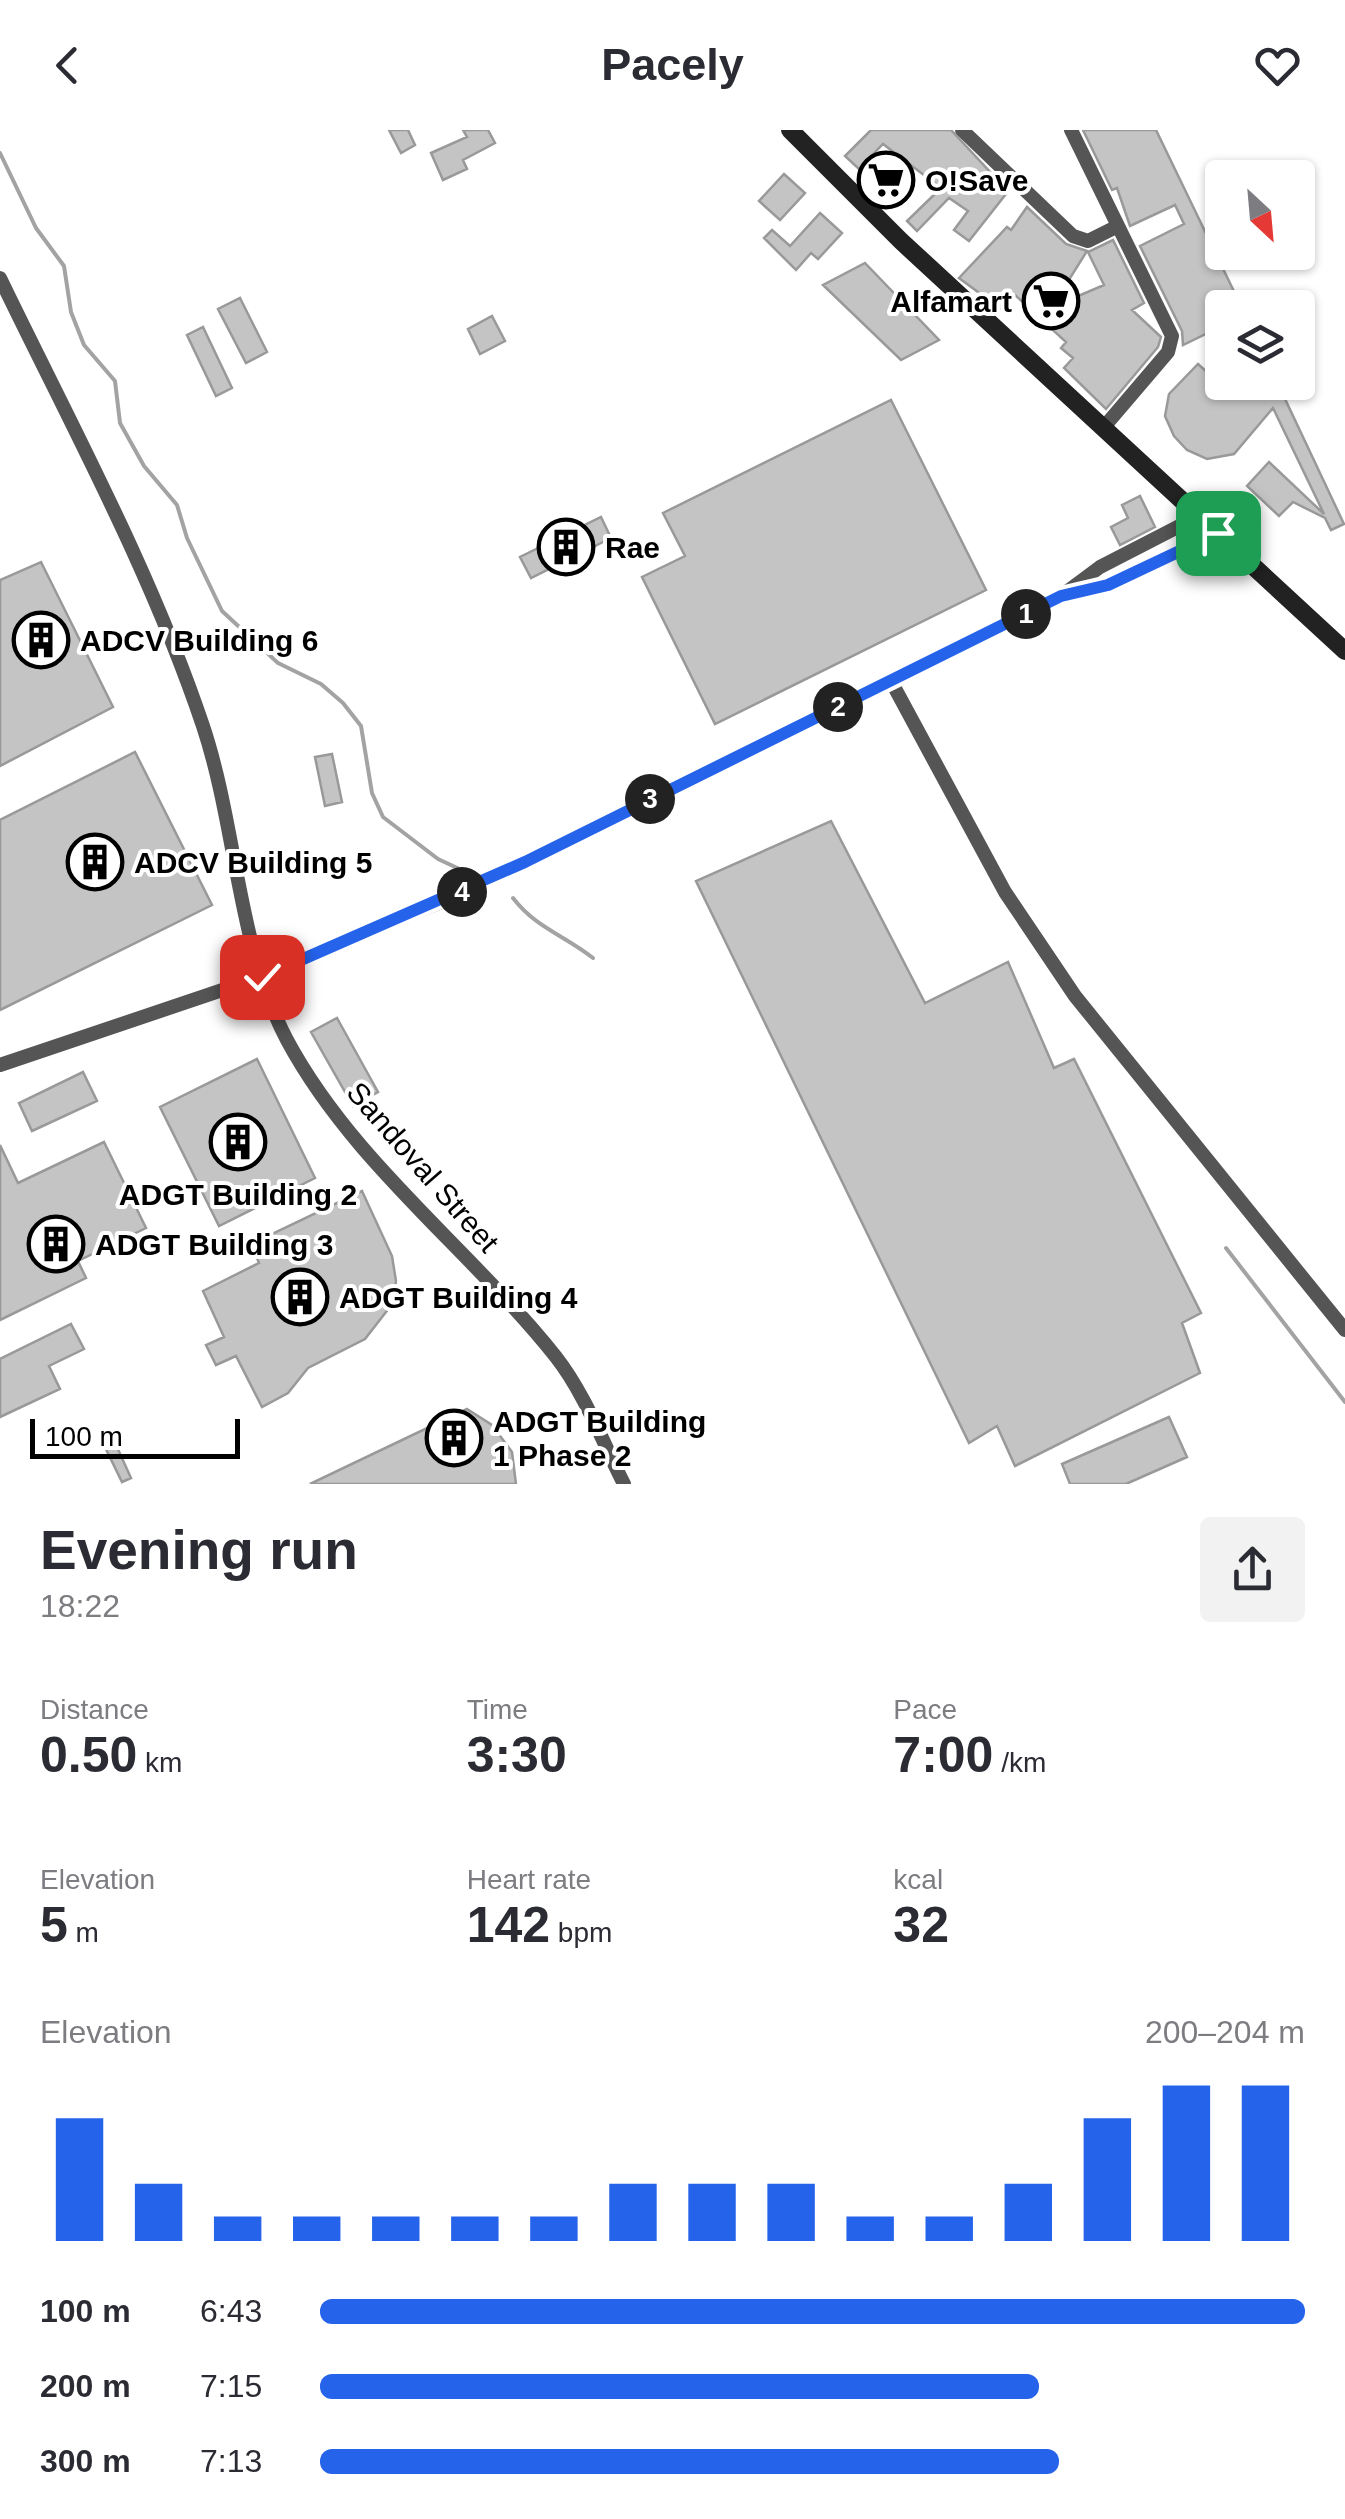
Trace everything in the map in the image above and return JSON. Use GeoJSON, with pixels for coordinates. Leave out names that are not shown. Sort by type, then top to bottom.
{"type":"FeatureCollection","features":[{"type":"Feature","properties":{"kind":"main road"},"geometry":{"type":"LineString","coordinates":[[790,130],[901,241],[1345,651]]}},
{"type":"Feature","properties":{"kind":"street"},"geometry":{"type":"LineString","coordinates":[[962,130],[1082,241],[1118,226]]}},
{"type":"Feature","properties":{"kind":"street"},"geometry":{"type":"LineString","coordinates":[[1071,130],[1168,326],[1172,344],[1104,427]]}},
{"type":"Feature","properties":{"kind":"street","name":"Sandoval Street"},"geometry":{"type":"LineString","coordinates":[[0,278],[183,669],[217,774],[262,977],[274,1013],[310,1080],[372,1159],[557,1359],[624,1484]]}},
{"type":"Feature","properties":{"kind":"street"},"geometry":{"type":"LineString","coordinates":[[0,1065],[61,1041],[262,977],[458,894],[1061,596],[1100,567],[1199,516]]}},
{"type":"Feature","properties":{"kind":"street"},"geometry":{"type":"LineString","coordinates":[[1061,596],[1108,585],[1218,533]]}},
{"type":"Feature","properties":{"kind":"street"},"geometry":{"type":"LineString","coordinates":[[891,682],[1005,892],[1075,996],[1345,1330]]}},
{"type":"Feature","properties":{"kind":"building"},"geometry":{"type":"Polygon","coordinates":[[[389,130],[408,130],[415,145],[401,153],[389,130]]]}},
{"type":"Feature","properties":{"kind":"building"},"geometry":{"type":"Polygon","coordinates":[[[463,130],[488,130],[495,143],[463,160],[467,169],[443,180],[431,153],[467,137],[463,130]]]}},
{"type":"Feature","properties":{"kind":"building"},"geometry":{"type":"Polygon","coordinates":[[[871,130],[951,130],[991,173],[985,178],[1006,194],[969,241],[954,230],[968,211],[949,198],[917,231],[907,221],[941,188],[883,144],[859,169],[845,156],[871,130]]]}},
{"type":"Feature","properties":{"kind":"building"},"geometry":{"type":"Polygon","coordinates":[[[1083,130],[1156,130],[1205,231],[1205,270],[1224,270],[1233,290],[1205,290],[1205,334],[1183,345],[1182,331],[1140,246],[1184,224],[1175,205],[1130,226],[1117,188],[1112,190],[1083,130]]]}},
{"type":"Feature","properties":{"kind":"building"},"geometry":{"type":"Polygon","coordinates":[[[784,174],[805,193],[780,220],[759,201],[784,174]]]}},
{"type":"Feature","properties":{"kind":"building"},"geometry":{"type":"Polygon","coordinates":[[[1027,207],[1066,244],[1087,251],[1065,286],[1076,297],[1104,285],[1088,252],[1113,240],[1144,303],[1132,310],[1161,337],[1158,347],[1106,409],[1064,368],[1073,358],[1061,348],[1066,342],[1014,294],[1001,309],[959,278],[1007,227],[1011,230],[1027,207]]]}},
{"type":"Feature","properties":{"kind":"building"},"geometry":{"type":"Polygon","coordinates":[[[820,213],[842,233],[818,259],[811,253],[796,270],[764,238],[772,230],[790,246],[820,213]]]}},
{"type":"Feature","properties":{"kind":"building"},"geometry":{"type":"Polygon","coordinates":[[[865,263],[939,340],[901,360],[823,285],[865,263]]]}},
{"type":"Feature","properties":{"kind":"building"},"geometry":{"type":"Polygon","coordinates":[[[240,298],[267,352],[246,363],[218,309],[240,298]]]}},
{"type":"Feature","properties":{"kind":"building"},"geometry":{"type":"Polygon","coordinates":[[[492,316],[505,341],[480,354],[468,329],[492,316]]]}},
{"type":"Feature","properties":{"kind":"building"},"geometry":{"type":"Polygon","coordinates":[[[203,327],[232,388],[216,396],[187,335],[203,327]]]}},
{"type":"Feature","properties":{"kind":"building"},"geometry":{"type":"Polygon","coordinates":[[[1198,364],[1205,370],[1205,400],[1285,400],[1344,524],[1331,530],[1325,518],[1293,502],[1279,516],[1247,486],[1269,462],[1324,514],[1273,408],[1234,454],[1207,459],[1187,450],[1174,436],[1165,416],[1169,394],[1198,364]]]}},
{"type":"Feature","properties":{"kind":"building"},"geometry":{"type":"Polygon","coordinates":[[[891,400],[986,590],[715,724],[642,577],[685,556],[663,513],[891,400]]]}},
{"type":"Feature","properties":{"kind":"building"},"geometry":{"type":"Polygon","coordinates":[[[1140,496],[1155,527],[1120,545],[1111,527],[1128,518],[1122,505],[1140,496]]]}},
{"type":"Feature","properties":{"kind":"building","name":"Rae"},"geometry":{"type":"Polygon","coordinates":[[[601,517],[611,538],[531,578],[520,557],[601,517]]]}},
{"type":"Feature","properties":{"kind":"building","name":"ADCV Building 6"},"geometry":{"type":"Polygon","coordinates":[[[41,562],[113,707],[0,766],[0,580],[41,562]]]}},
{"type":"Feature","properties":{"kind":"building","name":"ADCV Building 5"},"geometry":{"type":"Polygon","coordinates":[[[135,752],[212,905],[0,1010],[0,820],[135,752]]]}},
{"type":"Feature","properties":{"kind":"building"},"geometry":{"type":"Polygon","coordinates":[[[332,754],[342,802],[325,806],[315,757],[332,754]]]}},
{"type":"Feature","properties":{"kind":"building"},"geometry":{"type":"Polygon","coordinates":[[[831,821],[925,1003],[1008,962],[1054,1068],[1074,1059],[1201,1313],[1182,1323],[1200,1373],[1015,1466],[997,1426],[969,1443],[696,881],[831,821]]]}},
{"type":"Feature","properties":{"kind":"building"},"geometry":{"type":"Polygon","coordinates":[[[337,1018],[378,1092],[353,1106],[311,1032],[337,1018]]]}},
{"type":"Feature","properties":{"kind":"building","name":"ADGT Building 2"},"geometry":{"type":"Polygon","coordinates":[[[257,1059],[315,1178],[219,1226],[160,1107],[257,1059]]]}},
{"type":"Feature","properties":{"kind":"building"},"geometry":{"type":"Polygon","coordinates":[[[83,1072],[97,1101],[32,1131],[19,1103],[83,1072]]]}},
{"type":"Feature","properties":{"kind":"building","name":"ADGT Building 3"},"geometry":{"type":"Polygon","coordinates":[[[104,1142],[146,1228],[78,1261],[86,1278],[0,1320],[0,1145],[18,1183],[104,1142]]]}},
{"type":"Feature","properties":{"kind":"building","name":"ADGT Building 4"},"geometry":{"type":"Polygon","coordinates":[[[362,1191],[392,1256],[396,1281],[393,1303],[365,1339],[308,1368],[288,1393],[262,1407],[236,1356],[216,1365],[206,1345],[224,1337],[203,1291],[259,1263],[251,1244],[362,1191]]]}},
{"type":"Feature","properties":{"kind":"building"},"geometry":{"type":"Polygon","coordinates":[[[71,1324],[84,1349],[49,1366],[60,1389],[0,1417],[0,1359],[71,1324]]]}},
{"type":"Feature","properties":{"kind":"building","name":"ADGT Building 1 Phase 2"},"geometry":{"type":"Polygon","coordinates":[[[467,1409],[492,1425],[512,1452],[516,1484],[310,1484],[467,1409]]]}},
{"type":"Feature","properties":{"kind":"building"},"geometry":{"type":"Polygon","coordinates":[[[1169,1417],[1187,1457],[1126,1484],[1070,1484],[1062,1464],[1169,1417]]]}},
{"type":"Feature","properties":{"kind":"building"},"geometry":{"type":"Polygon","coordinates":[[[112,1436],[131,1478],[122,1482],[102,1441],[112,1436]]]}},
{"type":"Feature","properties":{"kind":"waterway"},"geometry":{"type":"LineString","coordinates":[[0,153],[36,228],[64,266],[71,312],[84,345],[115,381],[120,423],[144,466],[177,505],[187,538],[222,611],[278,663],[321,684],[343,703],[361,726],[372,793],[383,817],[438,859],[468,873]]}},
{"type":"Feature","properties":{"kind":"waterway"},"geometry":{"type":"LineString","coordinates":[[513,898],[541,924],[593,958]]}},
{"type":"Feature","properties":{"kind":"waterway"},"geometry":{"type":"LineString","coordinates":[[1226,1248],[1345,1402]]}},
{"type":"Feature","properties":{"kind":"place","name":"O!Save"},"geometry":{"type":"Point","coordinates":[886,180]}},
{"type":"Feature","properties":{"kind":"place","name":"Alfamart"},"geometry":{"type":"Point","coordinates":[1051,301]}},
{"type":"Feature","properties":{"kind":"place","name":"Rae"},"geometry":{"type":"Point","coordinates":[566,547]}},
{"type":"Feature","properties":{"kind":"place","name":"ADCV Building 6"},"geometry":{"type":"Point","coordinates":[41,640]}},
{"type":"Feature","properties":{"kind":"place","name":"ADCV Building 5"},"geometry":{"type":"Point","coordinates":[95,862]}},
{"type":"Feature","properties":{"kind":"place","name":"ADGT Building 2"},"geometry":{"type":"Point","coordinates":[238,1142]}},
{"type":"Feature","properties":{"kind":"place","name":"ADGT Building 3"},"geometry":{"type":"Point","coordinates":[56,1244]}},
{"type":"Feature","properties":{"kind":"place","name":"ADGT Building 4"},"geometry":{"type":"Point","coordinates":[300,1297]}},
{"type":"Feature","properties":{"kind":"place","name":"ADGT Building 1 Phase 2"},"geometry":{"type":"Point","coordinates":[454,1438]}},
{"type":"Feature","properties":{"kind":"route"},"geometry":{"type":"LineString","coordinates":[[262,977],[525,862],[1061,596],[1108,585],[1218,533]]}}]}
